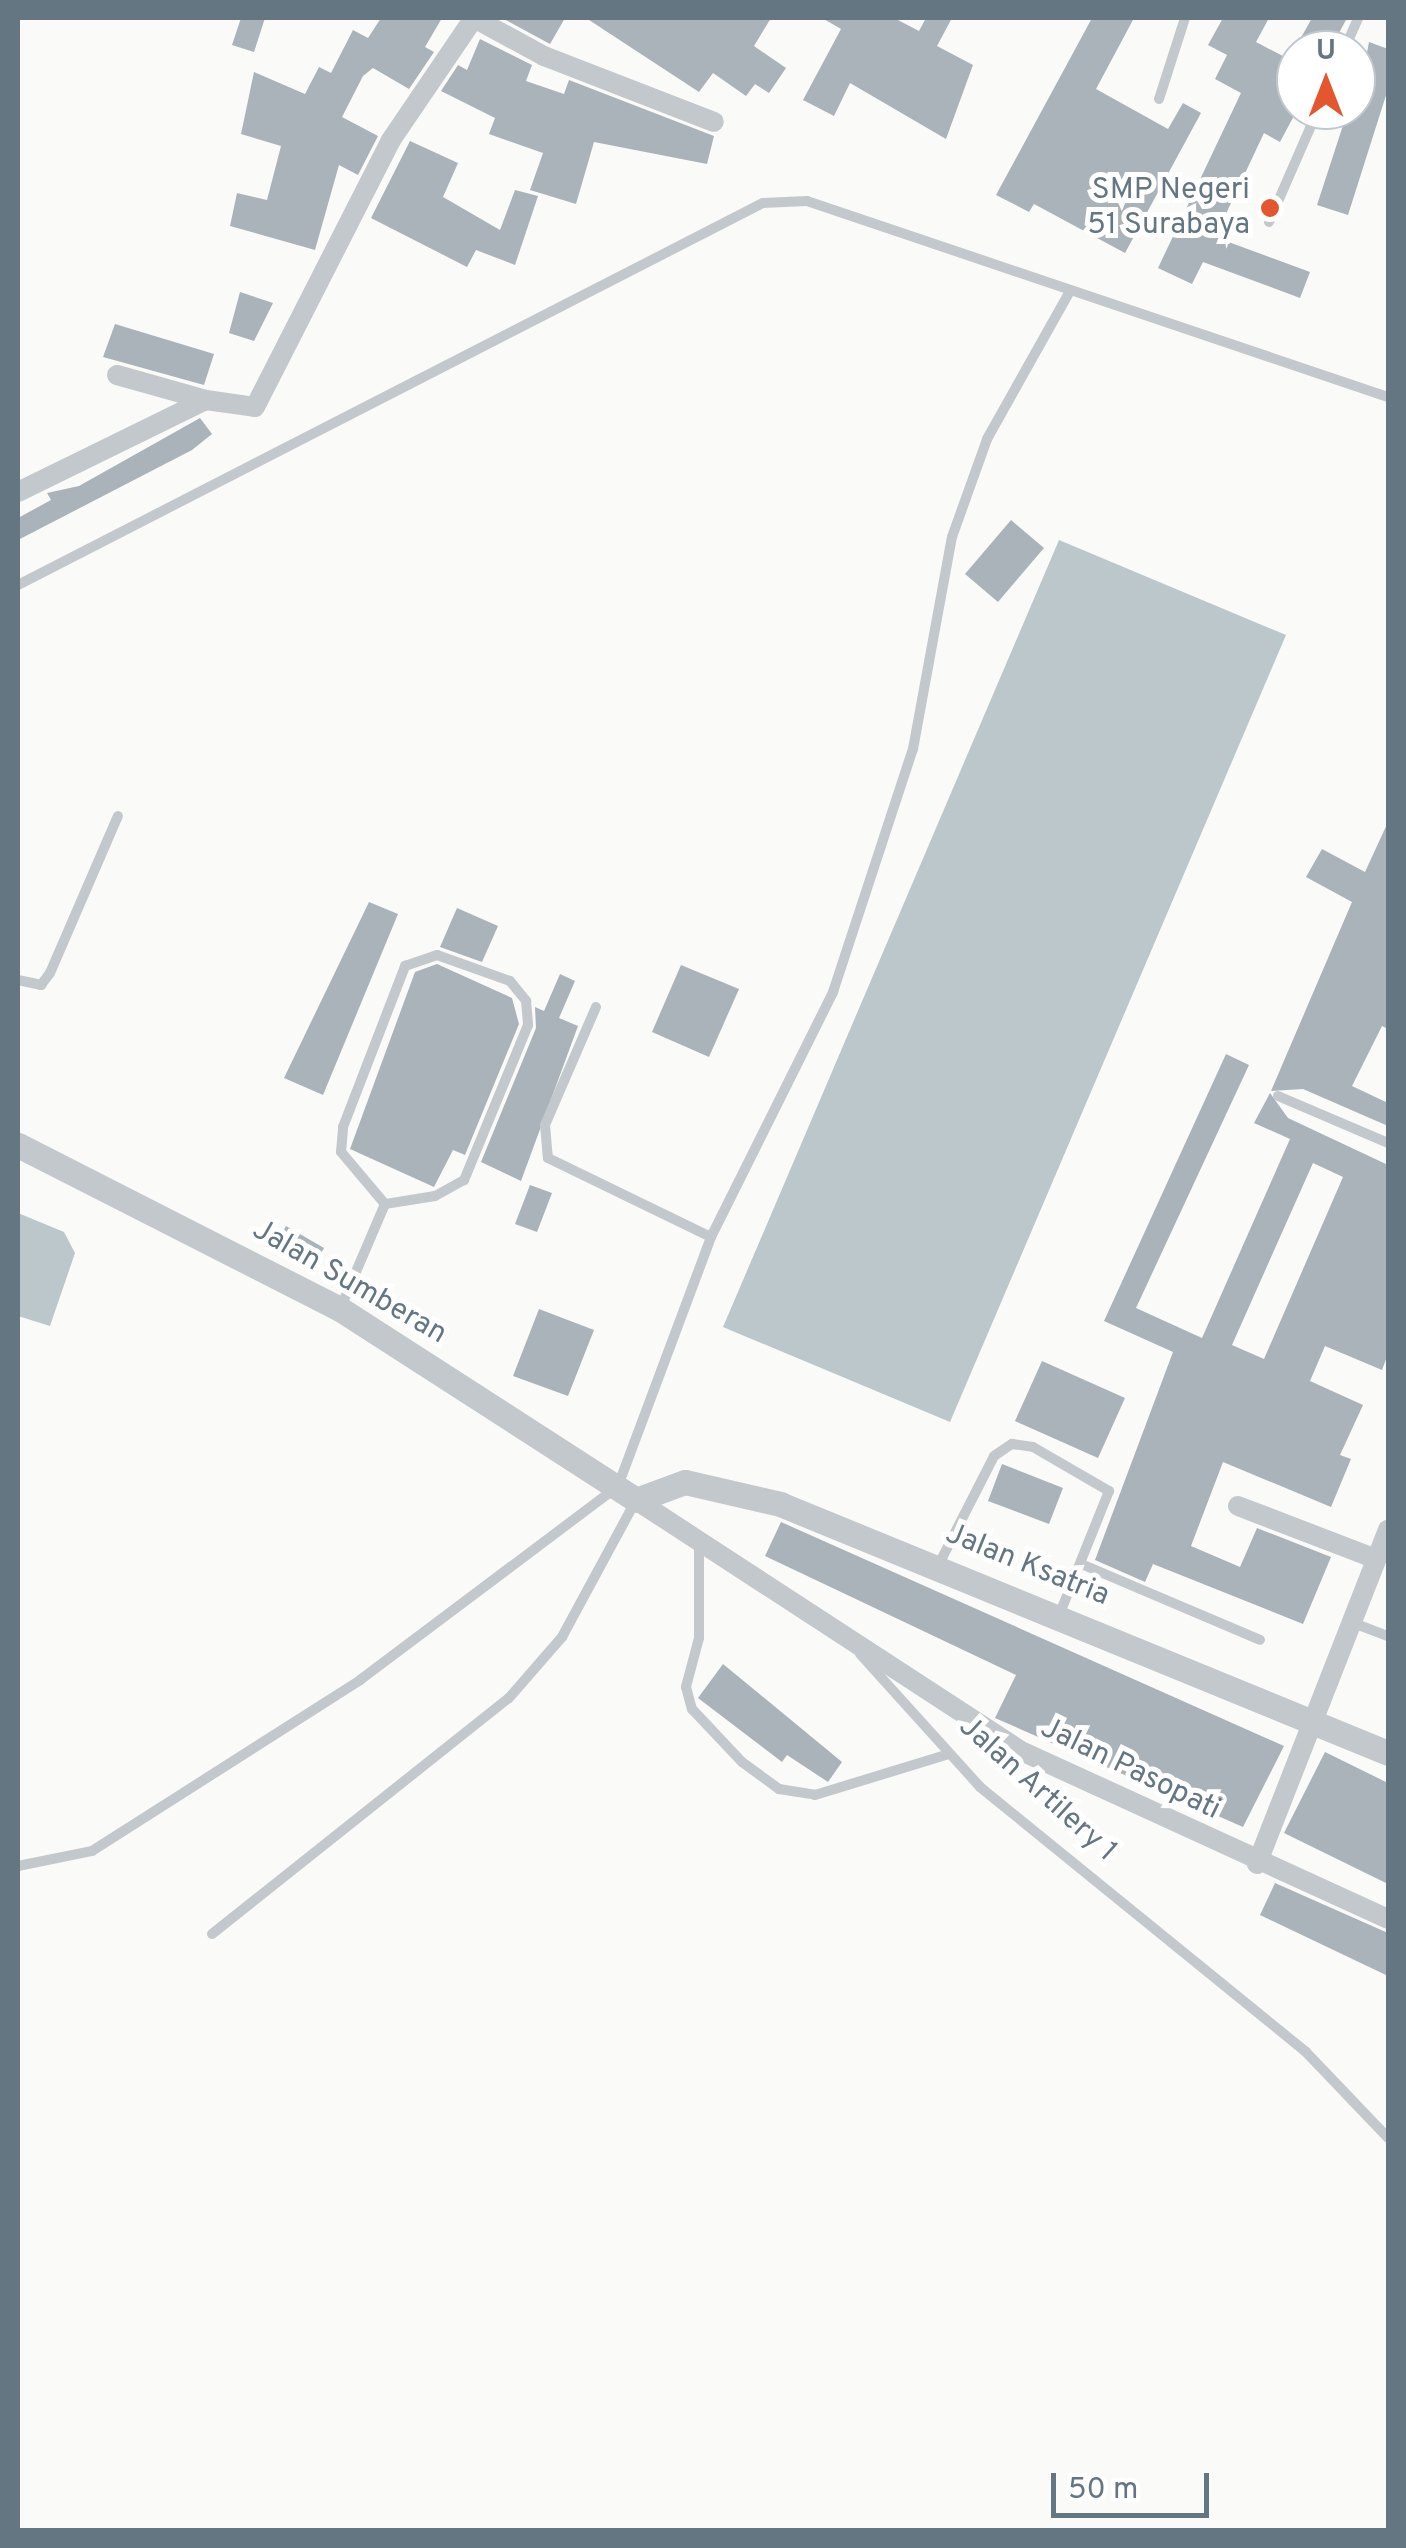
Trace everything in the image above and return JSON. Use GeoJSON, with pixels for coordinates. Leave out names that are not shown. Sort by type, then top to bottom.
{"type":"FeatureCollection","features":[{"type":"Feature","properties":{"kind":"street"},"geometry":{"type":"LineString","coordinates":[[117,375],[206,400],[257,404],[391,140],[474,18],[714,122]]}},
{"type":"Feature","properties":{"kind":"street"},"geometry":{"type":"LineString","coordinates":[[18,492],[206,400]]}},
{"type":"Feature","properties":{"kind":"street","name":"Jalan Sumberan"},"geometry":{"type":"LineString","coordinates":[[18,1145],[340,1310],[627,1493]]}},
{"type":"Feature","properties":{"kind":"street","name":"Jalan Ksatria"},"geometry":{"type":"LineString","coordinates":[[627,1493],[685,1482],[723,1488],[1060,1613],[1388,1753]]}},
{"type":"Feature","properties":{"kind":"street","name":"Jalan Artilery 1"},"geometry":{"type":"LineString","coordinates":[[627,1493],[698,1548],[858,1650]]}},
{"type":"Feature","properties":{"kind":"street"},"geometry":{"type":"LineString","coordinates":[[1238,1506],[1384,1547],[1310,1718],[1257,1864]]}},
{"type":"Feature","properties":{"kind":"street","name":"Jalan Pasopati"},"geometry":{"type":"LineString","coordinates":[[858,1650],[1019,1750],[1257,1864],[1388,1919]]}},
{"type":"Feature","properties":{"kind":"lane"},"geometry":{"type":"LineString","coordinates":[[1159,100],[1185,18]]}},
{"type":"Feature","properties":{"kind":"lane"},"geometry":{"type":"LineString","coordinates":[[1269,222],[1309,130]]}},
{"type":"Feature","properties":{"kind":"lane"},"geometry":{"type":"LineString","coordinates":[[18,584],[763,203],[807,202],[1388,397]]}},
{"type":"Feature","properties":{"kind":"lane"},"geometry":{"type":"LineString","coordinates":[[212,1934],[509,1698],[562,1637],[627,1493],[712,1237],[839,975],[913,748],[952,537],[986,440],[1069,292]]}},
{"type":"Feature","properties":{"kind":"lane"},"geometry":{"type":"LineString","coordinates":[[18,980],[41,985],[50,972],[118,816]]}},
{"type":"Feature","properties":{"kind":"lane"},"geometry":{"type":"LineString","coordinates":[[437,955],[510,981],[526,1000],[528,1025],[464,1180],[435,1196],[384,1204],[340,1152],[405,966],[437,955]]}},
{"type":"Feature","properties":{"kind":"lane"},"geometry":{"type":"LineString","coordinates":[[596,1007],[545,1125],[548,1158],[712,1237]]}},
{"type":"Feature","properties":{"kind":"lane"},"geometry":{"type":"LineString","coordinates":[[1278,1096],[1388,1143]]}},
{"type":"Feature","properties":{"kind":"lane"},"geometry":{"type":"LineString","coordinates":[[340,1310],[384,1204]]}},
{"type":"Feature","properties":{"kind":"lane"},"geometry":{"type":"LineString","coordinates":[[938,1566],[994,1456],[1012,1444],[1109,1491],[1086,1566],[1060,1613]]}},
{"type":"Feature","properties":{"kind":"lane"},"geometry":{"type":"LineString","coordinates":[[18,1866],[92,1851],[360,1680],[627,1493]]}},
{"type":"Feature","properties":{"kind":"lane"},"geometry":{"type":"LineString","coordinates":[[698,1548],[699,1638],[686,1687],[692,1709],[742,1762],[779,1788],[815,1795],[949,1754]]}},
{"type":"Feature","properties":{"kind":"lane"},"geometry":{"type":"LineString","coordinates":[[1086,1566],[1260,1640]]}},
{"type":"Feature","properties":{"kind":"lane"},"geometry":{"type":"LineString","coordinates":[[1350,1621],[1388,1636]]}},
{"type":"Feature","properties":{"kind":"lane","name":"Jalan Artilery 1"},"geometry":{"type":"LineString","coordinates":[[858,1650],[949,1754],[1163,1942],[1305,2051],[1388,2138]]}},
{"type":"Feature","properties":{"kind":"shaded area"},"geometry":{"type":"Polygon","coordinates":[[[1059,540],[1286,635],[950,1422],[723,1327],[1059,540]]]}},
{"type":"Feature","properties":{"kind":"shaded area"},"geometry":{"type":"Polygon","coordinates":[[[18,1213],[64,1232],[75,1253],[50,1326],[18,1316],[18,1213]]]}},
{"type":"Feature","properties":{"kind":"building"},"geometry":{"type":"Polygon","coordinates":[[[241,18],[265,18],[254,52],[232,45],[241,18]]]}},
{"type":"Feature","properties":{"kind":"building"},"geometry":{"type":"Polygon","coordinates":[[[381,18],[442,18],[425,47],[434,52],[409,89],[373,68],[363,76],[342,117],[378,136],[358,175],[339,165],[315,250],[230,226],[237,193],[267,200],[281,146],[241,134],[254,72],[305,94],[319,67],[331,73],[353,30],[368,38],[381,18]]]}},
{"type":"Feature","properties":{"kind":"building"},"geometry":{"type":"Polygon","coordinates":[[[502,18],[565,18],[550,44],[502,18]]]}},
{"type":"Feature","properties":{"kind":"building"},"geometry":{"type":"Polygon","coordinates":[[[586,18],[771,18],[754,46],[786,68],[769,93],[755,84],[746,96],[713,73],[699,92],[586,18]]]}},
{"type":"Feature","properties":{"kind":"building"},"geometry":{"type":"Polygon","coordinates":[[[822,18],[894,18],[919,31],[926,18],[952,18],[937,46],[973,65],[946,139],[850,83],[834,116],[803,100],[841,29],[822,18]]]}},
{"type":"Feature","properties":{"kind":"building"},"geometry":{"type":"Polygon","coordinates":[[[1092,18],[1134,18],[1096,89],[1168,129],[1183,103],[1201,113],[1125,253],[1034,204],[1029,212],[996,195],[1092,18]]]}},
{"type":"Feature","properties":{"kind":"building"},"geometry":{"type":"Polygon","coordinates":[[[1223,18],[1269,18],[1256,42],[1276,52],[1276,130],[1286,130],[1280,142],[1264,133],[1215,237],[1310,272],[1300,298],[1203,262],[1192,284],[1158,268],[1241,93],[1215,79],[1227,55],[1208,45],[1223,18]]]}},
{"type":"Feature","properties":{"kind":"building"},"geometry":{"type":"Polygon","coordinates":[[[1312,18],[1347,18],[1341,30],[1305,30],[1312,18]]]}},
{"type":"Feature","properties":{"kind":"building"},"geometry":{"type":"Polygon","coordinates":[[[480,39],[532,65],[526,81],[564,94],[569,80],[714,136],[707,164],[594,142],[576,204],[530,190],[543,153],[489,134],[495,118],[441,91],[458,65],[467,70],[480,39]]]}},
{"type":"Feature","properties":{"kind":"building"},"geometry":{"type":"Polygon","coordinates":[[[1376,45],[1388,49],[1388,89],[1376,127],[1376,45]]]}},
{"type":"Feature","properties":{"kind":"building"},"geometry":{"type":"Polygon","coordinates":[[[1341,130],[1375,130],[1348,215],[1317,205],[1341,130]]]}},
{"type":"Feature","properties":{"kind":"building"},"geometry":{"type":"Polygon","coordinates":[[[410,141],[458,163],[443,197],[500,230],[515,190],[538,196],[515,265],[476,250],[467,267],[371,218],[410,141]]]}},
{"type":"Feature","properties":{"kind":"building"},"geometry":{"type":"Polygon","coordinates":[[[240,292],[273,303],[254,341],[229,333],[240,292]]]}},
{"type":"Feature","properties":{"kind":"building"},"geometry":{"type":"Polygon","coordinates":[[[115,324],[214,354],[204,385],[103,357],[115,324]]]}},
{"type":"Feature","properties":{"kind":"building"},"geometry":{"type":"Polygon","coordinates":[[[200,418],[212,434],[192,450],[18,540],[18,518],[51,500],[47,493],[79,486],[200,418]]]}},
{"type":"Feature","properties":{"kind":"building"},"geometry":{"type":"Polygon","coordinates":[[[1011,520],[1044,548],[998,602],[965,574],[1011,520]]]}},
{"type":"Feature","properties":{"kind":"building"},"geometry":{"type":"Polygon","coordinates":[[[1388,822],[1388,1029],[1382,1026],[1352,1086],[1388,1103],[1388,1126],[1303,1089],[1271,1091],[1352,902],[1306,877],[1322,849],[1365,872],[1388,822]]]}},
{"type":"Feature","properties":{"kind":"building"},"geometry":{"type":"Polygon","coordinates":[[[369,902],[398,914],[323,1095],[284,1078],[369,902]]]}},
{"type":"Feature","properties":{"kind":"building"},"geometry":{"type":"Polygon","coordinates":[[[457,908],[498,926],[482,962],[440,947],[457,908]]]}},
{"type":"Feature","properties":{"kind":"building"},"geometry":{"type":"Polygon","coordinates":[[[437,964],[512,998],[519,1024],[465,1155],[453,1150],[434,1187],[350,1149],[415,972],[437,964]]]}},
{"type":"Feature","properties":{"kind":"building"},"geometry":{"type":"Polygon","coordinates":[[[681,965],[739,989],[709,1057],[652,1032],[681,965]]]}},
{"type":"Feature","properties":{"kind":"building"},"geometry":{"type":"Polygon","coordinates":[[[560,974],[575,981],[559,1018],[578,1026],[521,1181],[481,1162],[536,1028],[535,1007],[544,1011],[560,974]]]}},
{"type":"Feature","properties":{"kind":"building"},"geometry":{"type":"Polygon","coordinates":[[[1226,1054],[1249,1065],[1136,1308],[1202,1338],[1290,1139],[1254,1123],[1270,1093],[1288,1118],[1388,1165],[1388,1354],[1382,1370],[1325,1346],[1310,1381],[1363,1405],[1340,1455],[1351,1459],[1331,1507],[1223,1462],[1191,1546],[1240,1567],[1257,1528],[1331,1557],[1303,1624],[1153,1564],[1145,1582],[1095,1560],[1173,1352],[1104,1321],[1226,1054]],[[1313,1163],[1232,1345],[1264,1359],[1343,1177],[1313,1163]]]}},
{"type":"Feature","properties":{"kind":"building"},"geometry":{"type":"Polygon","coordinates":[[[530,1185],[552,1193],[537,1232],[515,1224],[530,1185]]]}},
{"type":"Feature","properties":{"kind":"building"},"geometry":{"type":"Polygon","coordinates":[[[286,1226],[324,1248],[312,1269],[274,1248],[286,1226]]]}},
{"type":"Feature","properties":{"kind":"building"},"geometry":{"type":"Polygon","coordinates":[[[539,1309],[594,1330],[568,1396],[513,1376],[539,1309]]]}},
{"type":"Feature","properties":{"kind":"building"},"geometry":{"type":"Polygon","coordinates":[[[1042,1361],[1125,1398],[1098,1458],[1015,1421],[1042,1361]]]}},
{"type":"Feature","properties":{"kind":"building"},"geometry":{"type":"Polygon","coordinates":[[[1002,1464],[1063,1488],[1049,1524],[988,1501],[1002,1464]]]}},
{"type":"Feature","properties":{"kind":"building"},"geometry":{"type":"Polygon","coordinates":[[[781,1522],[1284,1746],[1243,1827],[995,1718],[1016,1675],[765,1556],[781,1522]]]}},
{"type":"Feature","properties":{"kind":"building"},"geometry":{"type":"Polygon","coordinates":[[[723,1664],[842,1762],[828,1782],[787,1755],[782,1762],[698,1698],[723,1664]]]}},
{"type":"Feature","properties":{"kind":"building"},"geometry":{"type":"Polygon","coordinates":[[[1325,1752],[1388,1783],[1388,1884],[1284,1833],[1325,1752]]]}},
{"type":"Feature","properties":{"kind":"building"},"geometry":{"type":"Polygon","coordinates":[[[1275,1883],[1388,1933],[1388,1976],[1260,1915],[1275,1883]]]}},
{"type":"Feature","properties":{"kind":"place","name":"SMP Negeri 51 Surabaya"},"geometry":{"type":"Point","coordinates":[1270,208]}}]}
